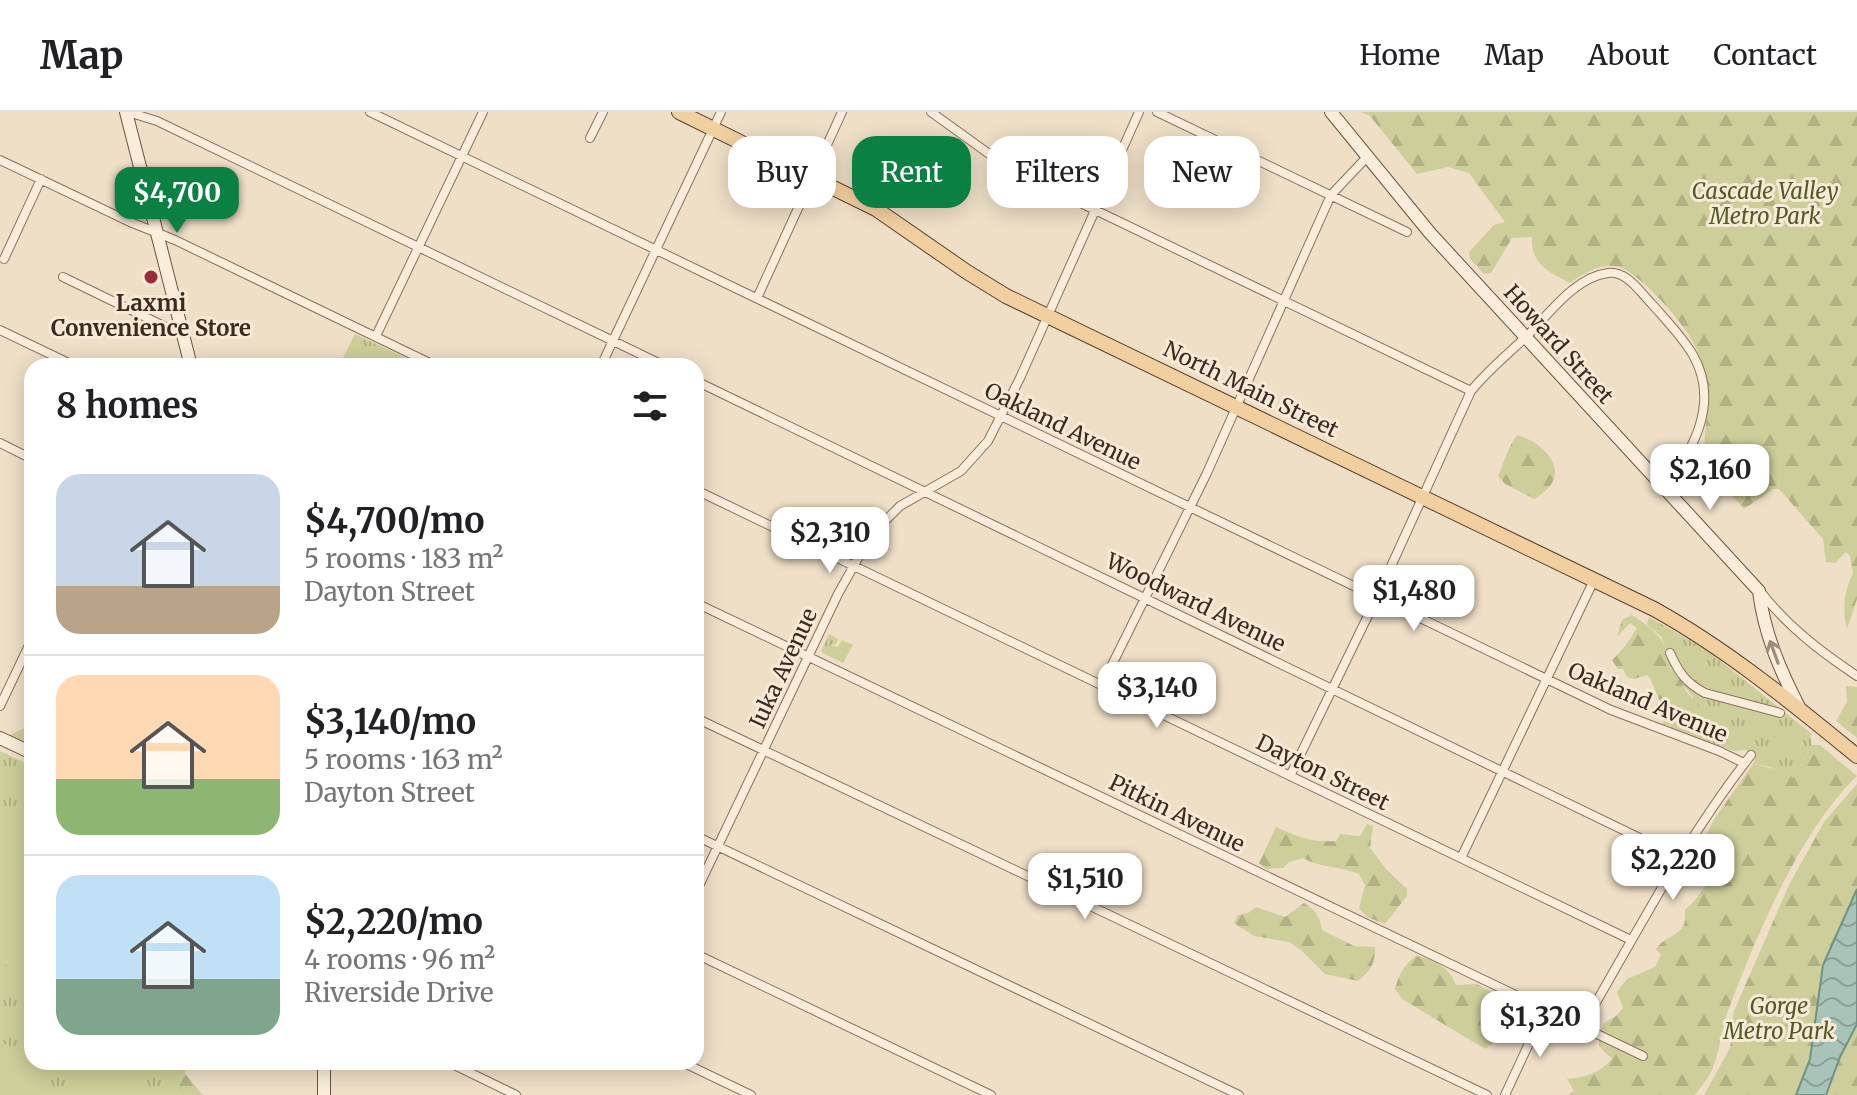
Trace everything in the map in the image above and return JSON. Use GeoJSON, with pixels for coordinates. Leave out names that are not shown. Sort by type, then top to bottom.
{"type":"FeatureCollection","features":[{"type":"Feature","properties":{"kind":"main road"},"geometry":{"type":"LineString","coordinates":[[127,112],[189,358]]}},
{"type":"Feature","properties":{"kind":"main road","name":"North Main Street"},"geometry":{"type":"LineString","coordinates":[[679,112],[730,136]]}},
{"type":"Feature","properties":{"kind":"main road","name":"Howard Street"},"geometry":{"type":"LineString","coordinates":[[1331,112],[1430,233],[1759,591]]}},
{"type":"Feature","properties":{"kind":"main road","name":"North Main Street"},"geometry":{"type":"LineString","coordinates":[[836,188],[876,209],[989,286],[1595,579],[1709,641],[1857,756]]}},
{"type":"Feature","properties":{"kind":"main road"},"geometry":{"type":"LineString","coordinates":[[1759,591],[1762,620],[1778,664],[1801,710]]}},
{"type":"Feature","properties":{"kind":"main road"},"geometry":{"type":"LineString","coordinates":[[0,738],[24,749]]}},
{"type":"Feature","properties":{"kind":"main road"},"geometry":{"type":"LineString","coordinates":[[324,1070],[324,1095]]}},
{"type":"Feature","properties":{"kind":"street"},"geometry":{"type":"LineString","coordinates":[[127,112],[157,121],[648,358]]}},
{"type":"Feature","properties":{"kind":"street","name":"Oakland Avenue"},"geometry":{"type":"LineString","coordinates":[[370,112],[758,296],[1547,679],[1635,720],[1744,763]]}},
{"type":"Feature","properties":{"kind":"street"},"geometry":{"type":"LineString","coordinates":[[376,336],[483,112]]}},
{"type":"Feature","properties":{"kind":"street"},"geometry":{"type":"LineString","coordinates":[[590,138],[603,112]]}},
{"type":"Feature","properties":{"kind":"street"},"geometry":{"type":"LineString","coordinates":[[605,358],[721,112]]}},
{"type":"Feature","properties":{"kind":"street"},"geometry":{"type":"LineString","coordinates":[[831,136],[842,112]]}},
{"type":"Feature","properties":{"kind":"street"},"geometry":{"type":"LineString","coordinates":[[931,112],[1010,169],[1471,391]]}},
{"type":"Feature","properties":{"kind":"street","name":"Iuka Avenue"},"geometry":{"type":"LineString","coordinates":[[704,876],[852,566],[871,535],[900,506],[949,480],[971,462],[988,441],[1139,112]]}},
{"type":"Feature","properties":{"kind":"street"},"geometry":{"type":"LineString","coordinates":[[1157,112],[1407,232]]}},
{"type":"Feature","properties":{"kind":"street"},"geometry":{"type":"LineString","coordinates":[[1102,685],[1190,507],[1331,195],[1366,158]]}},
{"type":"Feature","properties":{"kind":"street"},"geometry":{"type":"LineString","coordinates":[[0,160],[420,358]]}},
{"type":"Feature","properties":{"kind":"street"},"geometry":{"type":"LineString","coordinates":[[4,259],[41,179]]}},
{"type":"Feature","properties":{"kind":"street"},"geometry":{"type":"LineString","coordinates":[[758,296],[798,208]]}},
{"type":"Feature","properties":{"kind":"street"},"geometry":{"type":"LineString","coordinates":[[1290,776],[1334,689],[1471,391],[1489,368],[1527,336],[1560,302],[1582,284],[1607,273],[1620,274],[1631,282],[1664,318],[1695,358],[1703,385],[1702,420],[1687,456],[1662,488]]}},
{"type":"Feature","properties":{"kind":"street"},"geometry":{"type":"LineString","coordinates":[[63,277],[168,328],[181,329]]}},
{"type":"Feature","properties":{"kind":"street"},"geometry":{"type":"LineString","coordinates":[[0,330],[58,358]]}},
{"type":"Feature","properties":{"kind":"street","name":"Woodward Avenue"},"geometry":{"type":"LineString","coordinates":[[704,385],[1679,857]]}},
{"type":"Feature","properties":{"kind":"street"},"geometry":{"type":"LineString","coordinates":[[0,443],[24,455]]}},
{"type":"Feature","properties":{"kind":"street","name":"Dayton Street"},"geometry":{"type":"LineString","coordinates":[[704,494],[1631,940]]}},
{"type":"Feature","properties":{"kind":"street"},"geometry":{"type":"LineString","coordinates":[[1461,858],[1595,579]]}},
{"type":"Feature","properties":{"kind":"street","name":"Howard Street"},"geometry":{"type":"LineString","coordinates":[[1759,591],[1790,625],[1857,676]]}},
{"type":"Feature","properties":{"kind":"street","name":"Pitkin Avenue"},"geometry":{"type":"LineString","coordinates":[[704,607],[1643,1056]]}},
{"type":"Feature","properties":{"kind":"street"},"geometry":{"type":"LineString","coordinates":[[1670,653],[1683,679],[1694,687],[1705,693],[1780,713]]}},
{"type":"Feature","properties":{"kind":"street"},"geometry":{"type":"LineString","coordinates":[[0,706],[24,656]]}},
{"type":"Feature","properties":{"kind":"street"},"geometry":{"type":"LineString","coordinates":[[704,722],[1487,1095]]}},
{"type":"Feature","properties":{"kind":"street"},"geometry":{"type":"LineString","coordinates":[[1582,1027],[1679,857],[1751,755]]}},
{"type":"Feature","properties":{"kind":"street"},"geometry":{"type":"LineString","coordinates":[[704,839],[1239,1095]]}},
{"type":"Feature","properties":{"kind":"street"},"geometry":{"type":"LineString","coordinates":[[704,958],[991,1095]]}},
{"type":"Feature","properties":{"kind":"street"},"geometry":{"type":"LineString","coordinates":[[1505,1095],[1545,1009]]}},
{"type":"Feature","properties":{"kind":"street"},"geometry":{"type":"LineString","coordinates":[[464,1070],[516,1095]]}},
{"type":"Feature","properties":{"kind":"street"},"geometry":{"type":"LineString","coordinates":[[699,1070],[751,1095]]}},
{"type":"Feature","properties":{"kind":"green space","name":"Cascade Valley Metro Park"},"geometry":{"type":"Polygon","coordinates":[[[1361,112],[1857,112],[1857,599],[1847,629],[1845,601],[1853,574],[1850,556],[1846,552],[1835,563],[1826,562],[1823,539],[1779,489],[1773,489],[1744,509],[1712,473],[1705,448],[1707,382],[1695,346],[1670,310],[1635,276],[1615,266],[1597,268],[1570,283],[1542,266],[1534,254],[1532,237],[1512,238],[1491,273],[1484,274],[1470,259],[1469,252],[1494,225],[1505,222],[1469,173],[1448,167],[1417,174],[1370,116],[1361,112]]]}},
{"type":"Feature","properties":{"kind":"green space"},"geometry":{"type":"Polygon","coordinates":[[[355,334],[406,358],[343,358],[355,334]]]}},
{"type":"Feature","properties":{"kind":"green space"},"geometry":{"type":"Polygon","coordinates":[[[1518,435],[1540,447],[1553,463],[1553,481],[1534,499],[1505,484],[1498,476],[1518,435]]]}},
{"type":"Feature","properties":{"kind":"green space"},"geometry":{"type":"Polygon","coordinates":[[[1632,615],[1659,637],[1670,669],[1702,709],[1701,716],[1693,724],[1679,720],[1674,726],[1664,725],[1670,707],[1661,704],[1650,678],[1647,675],[1634,679],[1627,677],[1612,660],[1637,628],[1630,623],[1617,637],[1622,620],[1632,615]]]}},
{"type":"Feature","properties":{"kind":"green space"},"geometry":{"type":"Polygon","coordinates":[[[1649,617],[1707,650],[1812,734],[1812,745],[1793,778],[1771,767],[1753,764],[1755,758],[1746,750],[1734,751],[1669,727],[1679,720],[1688,724],[1693,697],[1670,669],[1661,636],[1647,625],[1649,617]]]}},
{"type":"Feature","properties":{"kind":"green space"},"geometry":{"type":"Polygon","coordinates":[[[829,634],[838,639],[836,644],[830,645],[838,647],[842,640],[853,645],[843,663],[821,652],[829,634]]]}},
{"type":"Feature","properties":{"kind":"green space"},"geometry":{"type":"Polygon","coordinates":[[[1846,686],[1857,687],[1857,738],[1836,721],[1847,702],[1846,686]]]}},
{"type":"Feature","properties":{"kind":"green space"},"geometry":{"type":"Polygon","coordinates":[[[24,728],[24,747],[4,738],[24,728]]]}},
{"type":"Feature","properties":{"kind":"green space"},"geometry":{"type":"Polygon","coordinates":[[[1812,745],[1820,745],[1857,776],[1817,825],[1766,918],[1739,982],[1715,1063],[1706,1080],[1695,1095],[1567,1095],[1574,1091],[1567,1079],[1592,1073],[1612,1058],[1600,1047],[1599,1040],[1604,1023],[1623,1008],[1617,992],[1627,979],[1655,967],[1661,955],[1656,949],[1680,930],[1685,910],[1708,881],[1722,847],[1706,835],[1715,818],[1753,764],[1785,771],[1793,778],[1812,745]]]}},
{"type":"Feature","properties":{"kind":"green space"},"geometry":{"type":"Polygon","coordinates":[[[0,751],[24,762],[24,1070],[185,1070],[176,1091],[180,1095],[0,1095],[0,751]]]}},
{"type":"Feature","properties":{"kind":"green space","name":"Gorge Metro Park"},"geometry":{"type":"Polygon","coordinates":[[[1857,784],[1857,889],[1823,966],[1810,1059],[1796,1095],[1704,1095],[1730,1048],[1734,1011],[1789,885],[1824,822],[1857,784]]]}},
{"type":"Feature","properties":{"kind":"green space"},"geometry":{"type":"Polygon","coordinates":[[[1367,824],[1373,826],[1370,848],[1407,889],[1407,896],[1385,924],[1367,917],[1359,908],[1365,885],[1359,874],[1303,858],[1289,862],[1283,868],[1266,869],[1259,863],[1276,827],[1305,838],[1336,841],[1340,834],[1360,836],[1367,824]]]}},
{"type":"Feature","properties":{"kind":"green space"},"geometry":{"type":"Polygon","coordinates":[[[0,832],[24,842],[24,975],[0,962],[0,832]]]}},
{"type":"Feature","properties":{"kind":"green space"},"geometry":{"type":"Polygon","coordinates":[[[1304,903],[1317,914],[1322,930],[1354,946],[1375,947],[1371,967],[1358,981],[1325,974],[1289,942],[1254,936],[1234,923],[1238,915],[1256,907],[1285,917],[1304,903]]]}},
{"type":"Feature","properties":{"kind":"green space"},"geometry":{"type":"Polygon","coordinates":[[[1416,956],[1440,965],[1456,985],[1477,984],[1501,998],[1485,1022],[1497,1041],[1485,1049],[1402,999],[1395,989],[1405,966],[1416,956]]]}},
{"type":"Feature","properties":{"kind":"green space"},"geometry":{"type":"Polygon","coordinates":[[[1857,1024],[1857,1095],[1826,1095],[1839,1059],[1857,1024]]]}},
{"type":"Feature","properties":{"kind":"green space"},"geometry":{"type":"Polygon","coordinates":[[[0,1042],[24,1052],[24,1070],[48,1070],[35,1095],[0,1095],[0,1042]]]}},
{"type":"Feature","properties":{"kind":"green space"},"geometry":{"type":"Polygon","coordinates":[[[71,1070],[153,1070],[139,1095],[82,1095],[72,1080],[71,1070]]]}},
{"type":"Feature","properties":{"kind":"green space"},"geometry":{"type":"Polygon","coordinates":[[[184,1072],[204,1095],[180,1095],[176,1091],[184,1072]]]}},
{"type":"Feature","properties":{"kind":"water"},"geometry":{"type":"Polygon","coordinates":[[[1857,889],[1857,1024],[1826,1095],[1796,1095],[1810,1059],[1823,965],[1857,889]]]}},
{"type":"Feature","properties":{"kind":"place","name":"Laxmi Convenience Store"},"geometry":{"type":"Point","coordinates":[151,277]}}]}
